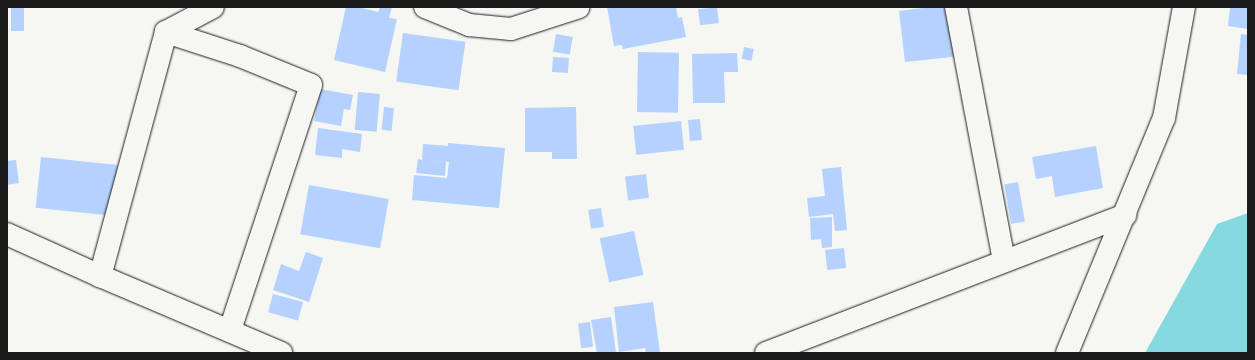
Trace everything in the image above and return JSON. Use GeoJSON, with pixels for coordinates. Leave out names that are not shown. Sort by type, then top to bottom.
{"type":"FeatureCollection","features":[{"type":"Feature","properties":{"kind":"street"},"geometry":{"type":"LineString","coordinates":[[100,276],[166,32],[191,13],[213,7]]}},
{"type":"Feature","properties":{"kind":"street"},"geometry":{"type":"LineString","coordinates":[[425,7],[470,16],[511,29],[579,7]]}},
{"type":"Feature","properties":{"kind":"street"},"geometry":{"type":"LineString","coordinates":[[956,7],[1004,261]]}},
{"type":"Feature","properties":{"kind":"street"},"geometry":{"type":"LineString","coordinates":[[1067,353],[1164,118],[1184,7]]}},
{"type":"Feature","properties":{"kind":"street"},"geometry":{"type":"LineString","coordinates":[[166,32],[240,56],[311,85],[230,330]]}},
{"type":"Feature","properties":{"kind":"street"},"geometry":{"type":"LineString","coordinates":[[766,353],[1125,215]]}},
{"type":"Feature","properties":{"kind":"street"},"geometry":{"type":"LineString","coordinates":[[7,234],[100,276],[281,353]]}},
{"type":"Feature","properties":{"kind":"water"},"geometry":{"type":"Polygon","coordinates":[[[1248,213],[1248,353],[1145,353],[1217,224],[1248,213]]]}},
{"type":"Feature","properties":{"kind":"building"},"geometry":{"type":"Polygon","coordinates":[[[11,7],[24,7],[24,31],[11,31],[11,7]]]}},
{"type":"Feature","properties":{"kind":"building"},"geometry":{"type":"Polygon","coordinates":[[[346,7],[358,7],[378,12],[380,7],[392,7],[389,18],[397,19],[385,72],[334,60],[346,7]]]}},
{"type":"Feature","properties":{"kind":"building"},"geometry":{"type":"Polygon","coordinates":[[[607,7],[676,7],[678,18],[682,17],[686,37],[623,49],[622,45],[614,46],[607,7]]]}},
{"type":"Feature","properties":{"kind":"building"},"geometry":{"type":"Polygon","coordinates":[[[717,7],[719,23],[700,25],[698,9],[717,7]]]}},
{"type":"Feature","properties":{"kind":"building"},"geometry":{"type":"Polygon","coordinates":[[[931,7],[956,7],[961,56],[905,62],[899,11],[931,7]]]}},
{"type":"Feature","properties":{"kind":"building"},"geometry":{"type":"Polygon","coordinates":[[[1230,7],[1248,7],[1248,29],[1228,26],[1230,7]]]}},
{"type":"Feature","properties":{"kind":"building"},"geometry":{"type":"Polygon","coordinates":[[[403,33],[465,42],[459,90],[396,82],[403,33]]]}},
{"type":"Feature","properties":{"kind":"building"},"geometry":{"type":"Polygon","coordinates":[[[556,34],[573,37],[570,55],[553,52],[556,34]]]}},
{"type":"Feature","properties":{"kind":"building"},"geometry":{"type":"Polygon","coordinates":[[[1241,34],[1248,35],[1248,75],[1237,74],[1241,34]]]}},
{"type":"Feature","properties":{"kind":"building"},"geometry":{"type":"Polygon","coordinates":[[[744,47],[754,49],[752,61],[742,59],[744,47]]]}},
{"type":"Feature","properties":{"kind":"building"},"geometry":{"type":"Polygon","coordinates":[[[638,52],[679,53],[678,113],[637,112],[638,52]]]}},
{"type":"Feature","properties":{"kind":"building"},"geometry":{"type":"Polygon","coordinates":[[[737,53],[738,72],[724,72],[725,103],[693,103],[692,54],[737,53]]]}},
{"type":"Feature","properties":{"kind":"building"},"geometry":{"type":"Polygon","coordinates":[[[553,57],[569,58],[568,73],[552,72],[553,57]]]}},
{"type":"Feature","properties":{"kind":"building"},"geometry":{"type":"Polygon","coordinates":[[[320,89],[353,95],[350,110],[344,109],[341,126],[314,121],[320,89]]]}},
{"type":"Feature","properties":{"kind":"building"},"geometry":{"type":"Polygon","coordinates":[[[358,92],[380,94],[377,132],[355,130],[358,92]]]}},
{"type":"Feature","properties":{"kind":"building"},"geometry":{"type":"Polygon","coordinates":[[[384,107],[394,108],[392,131],[382,130],[384,107]]]}},
{"type":"Feature","properties":{"kind":"building"},"geometry":{"type":"Polygon","coordinates":[[[576,107],[577,159],[552,159],[552,152],[525,152],[525,108],[576,107]]]}},
{"type":"Feature","properties":{"kind":"building"},"geometry":{"type":"Polygon","coordinates":[[[700,119],[702,140],[690,141],[688,120],[700,119]]]}},
{"type":"Feature","properties":{"kind":"building"},"geometry":{"type":"Polygon","coordinates":[[[681,121],[684,150],[636,155],[633,126],[681,121]]]}},
{"type":"Feature","properties":{"kind":"building"},"geometry":{"type":"Polygon","coordinates":[[[318,128],[362,134],[360,152],[342,149],[342,158],[315,155],[318,128]]]}},
{"type":"Feature","properties":{"kind":"building"},"geometry":{"type":"Polygon","coordinates":[[[448,143],[505,148],[499,208],[412,200],[414,175],[447,178],[449,162],[424,160],[446,162],[445,176],[416,173],[418,159],[422,160],[423,144],[448,146],[448,143]]]}},
{"type":"Feature","properties":{"kind":"building"},"geometry":{"type":"Polygon","coordinates":[[[1096,146],[1103,188],[1055,197],[1052,176],[1036,179],[1032,157],[1096,146]]]}},
{"type":"Feature","properties":{"kind":"building"},"geometry":{"type":"Polygon","coordinates":[[[41,157],[118,165],[112,216],[36,208],[41,157]]]}},
{"type":"Feature","properties":{"kind":"building"},"geometry":{"type":"Polygon","coordinates":[[[16,160],[19,183],[7,185],[7,161],[16,160]]]}},
{"type":"Feature","properties":{"kind":"building"},"geometry":{"type":"Polygon","coordinates":[[[841,167],[847,230],[835,231],[833,214],[809,217],[807,198],[825,196],[822,169],[841,167]]]}},
{"type":"Feature","properties":{"kind":"building"},"geometry":{"type":"Polygon","coordinates":[[[646,174],[649,198],[628,200],[625,177],[646,174]]]}},
{"type":"Feature","properties":{"kind":"building"},"geometry":{"type":"Polygon","coordinates":[[[1018,182],[1025,221],[1011,224],[1004,184],[1018,182]]]}},
{"type":"Feature","properties":{"kind":"building"},"geometry":{"type":"Polygon","coordinates":[[[309,185],[389,199],[380,248],[300,234],[309,185]]]}},
{"type":"Feature","properties":{"kind":"building"},"geometry":{"type":"Polygon","coordinates":[[[601,208],[604,227],[591,229],[588,210],[601,208]]]}},
{"type":"Feature","properties":{"kind":"building"},"geometry":{"type":"Polygon","coordinates":[[[832,217],[832,247],[822,248],[821,239],[811,240],[810,218],[832,217]]]}},
{"type":"Feature","properties":{"kind":"building"},"geometry":{"type":"Polygon","coordinates":[[[634,231],[643,275],[609,282],[600,238],[634,231]]]}},
{"type":"Feature","properties":{"kind":"building"},"geometry":{"type":"Polygon","coordinates":[[[844,248],[846,268],[827,270],[825,250],[844,248]]]}},
{"type":"Feature","properties":{"kind":"building"},"geometry":{"type":"Polygon","coordinates":[[[306,252],[323,258],[309,302],[273,290],[281,264],[299,271],[306,252]]]}},
{"type":"Feature","properties":{"kind":"building"},"geometry":{"type":"Polygon","coordinates":[[[273,294],[303,302],[298,320],[268,312],[273,294]]]}},
{"type":"Feature","properties":{"kind":"building"},"geometry":{"type":"Polygon","coordinates":[[[653,302],[660,353],[646,353],[645,348],[619,352],[614,307],[653,302]]]}},
{"type":"Feature","properties":{"kind":"building"},"geometry":{"type":"Polygon","coordinates":[[[611,317],[616,353],[597,353],[591,320],[611,317]]]}},
{"type":"Feature","properties":{"kind":"building"},"geometry":{"type":"Polygon","coordinates":[[[590,322],[593,347],[581,348],[578,323],[590,322]]]}}]}
